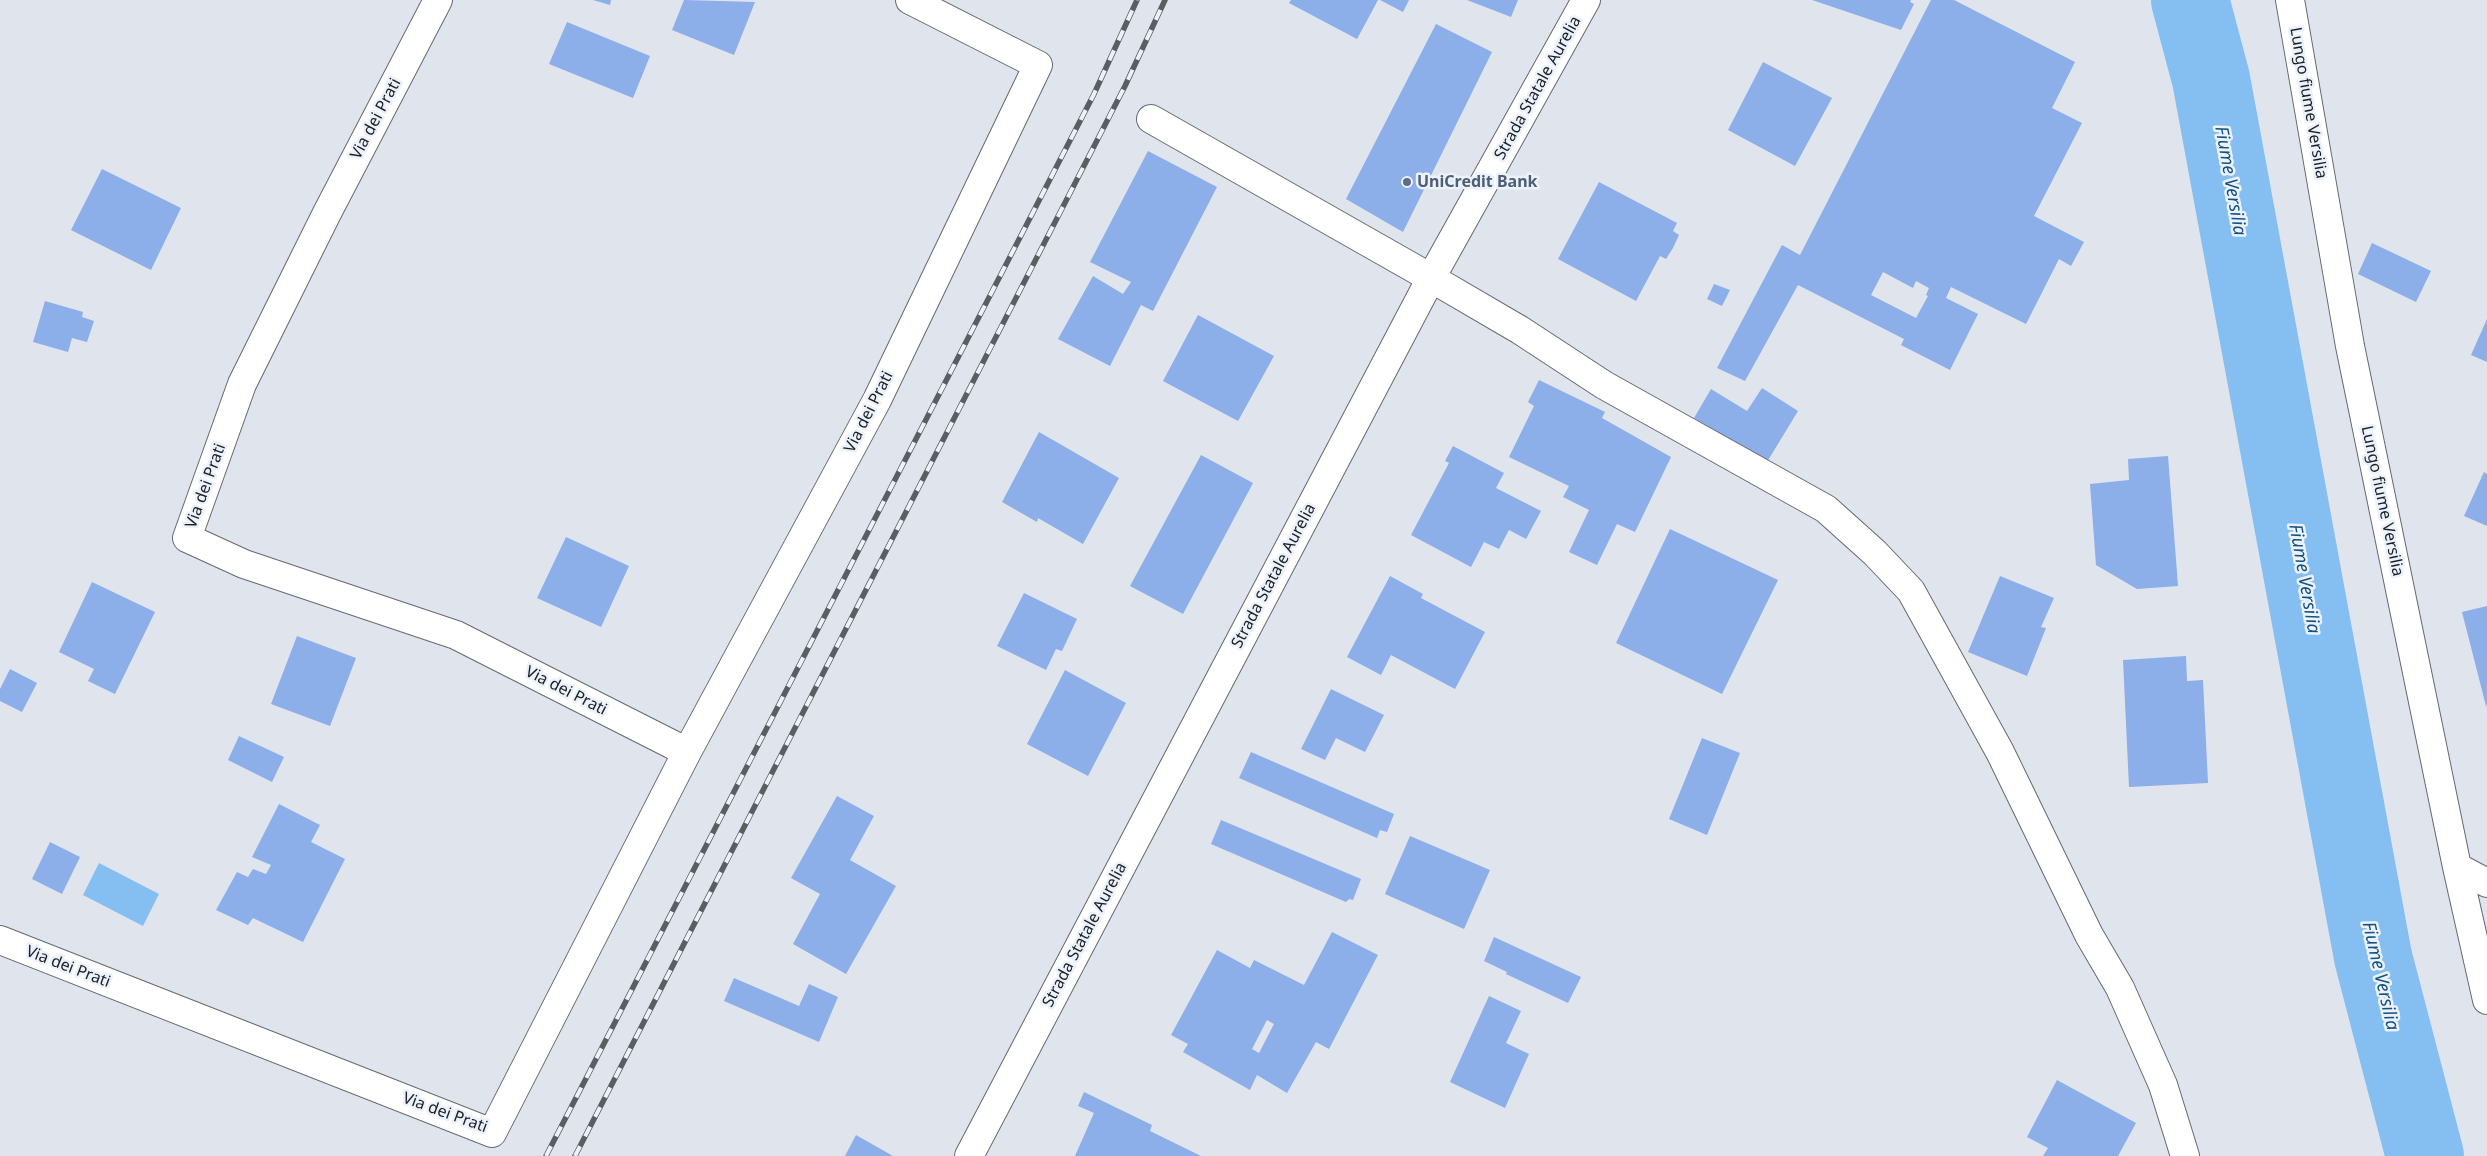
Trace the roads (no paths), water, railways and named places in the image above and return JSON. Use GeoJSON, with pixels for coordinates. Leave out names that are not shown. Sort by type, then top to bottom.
{"type":"FeatureCollection","features":[{"type":"Feature","properties":{"kind":"street","name":"Via dei Prati"},"geometry":{"type":"LineString","coordinates":[[438,0],[327,213],[242,384],[187,538],[244,564],[456,635],[686,752]]}},
{"type":"Feature","properties":{"kind":"street","name":"Via dei Prati"},"geometry":{"type":"LineString","coordinates":[[0,940],[492,1133],[686,752],[877,400],[1038,65],[910,0]]}},
{"type":"Feature","properties":{"kind":"street","name":"Strada Statale Aurelia"},"geometry":{"type":"LineString","coordinates":[[969,1156],[1431,278],[1586,0]]}},
{"type":"Feature","properties":{"kind":"street","name":"Lungo fiume Versilia"},"geometry":{"type":"LineString","coordinates":[[2290,0],[2350,346],[2457,867],[2487,1000]]}},
{"type":"Feature","properties":{"kind":"street"},"geometry":{"type":"LineString","coordinates":[[1151,120],[1431,278],[1520,330],[1604,385],[1826,510],[1875,553],[1911,592],[2000,752],[2089,936],[2120,988],[2163,1085],[2184,1156]]}},
{"type":"Feature","properties":{"kind":"street"},"geometry":{"type":"LineString","coordinates":[[2457,867],[2487,882]]}},
{"type":"Feature","properties":{"kind":"water"},"geometry":{"type":"Polygon","coordinates":[[[99,863],[159,894],[143,926],[83,895],[99,863]]]}},
{"type":"Feature","properties":{"kind":"waterway","name":"Fiume Versilia"},"geometry":{"type":"LineString","coordinates":[[2190,0],[2211,79],[2373,957],[2425,1156]]}},
{"type":"Feature","properties":{"kind":"railway"},"geometry":{"type":"LineString","coordinates":[[546,1156],[1094,94],[1137,0]]}},
{"type":"Feature","properties":{"kind":"railway"},"geometry":{"type":"LineString","coordinates":[[575,1156],[1125,86],[1165,0]]}},
{"type":"Feature","properties":{"kind":"place","name":"UniCredit Bank"},"geometry":{"type":"Point","coordinates":[1407,182]}}]}
